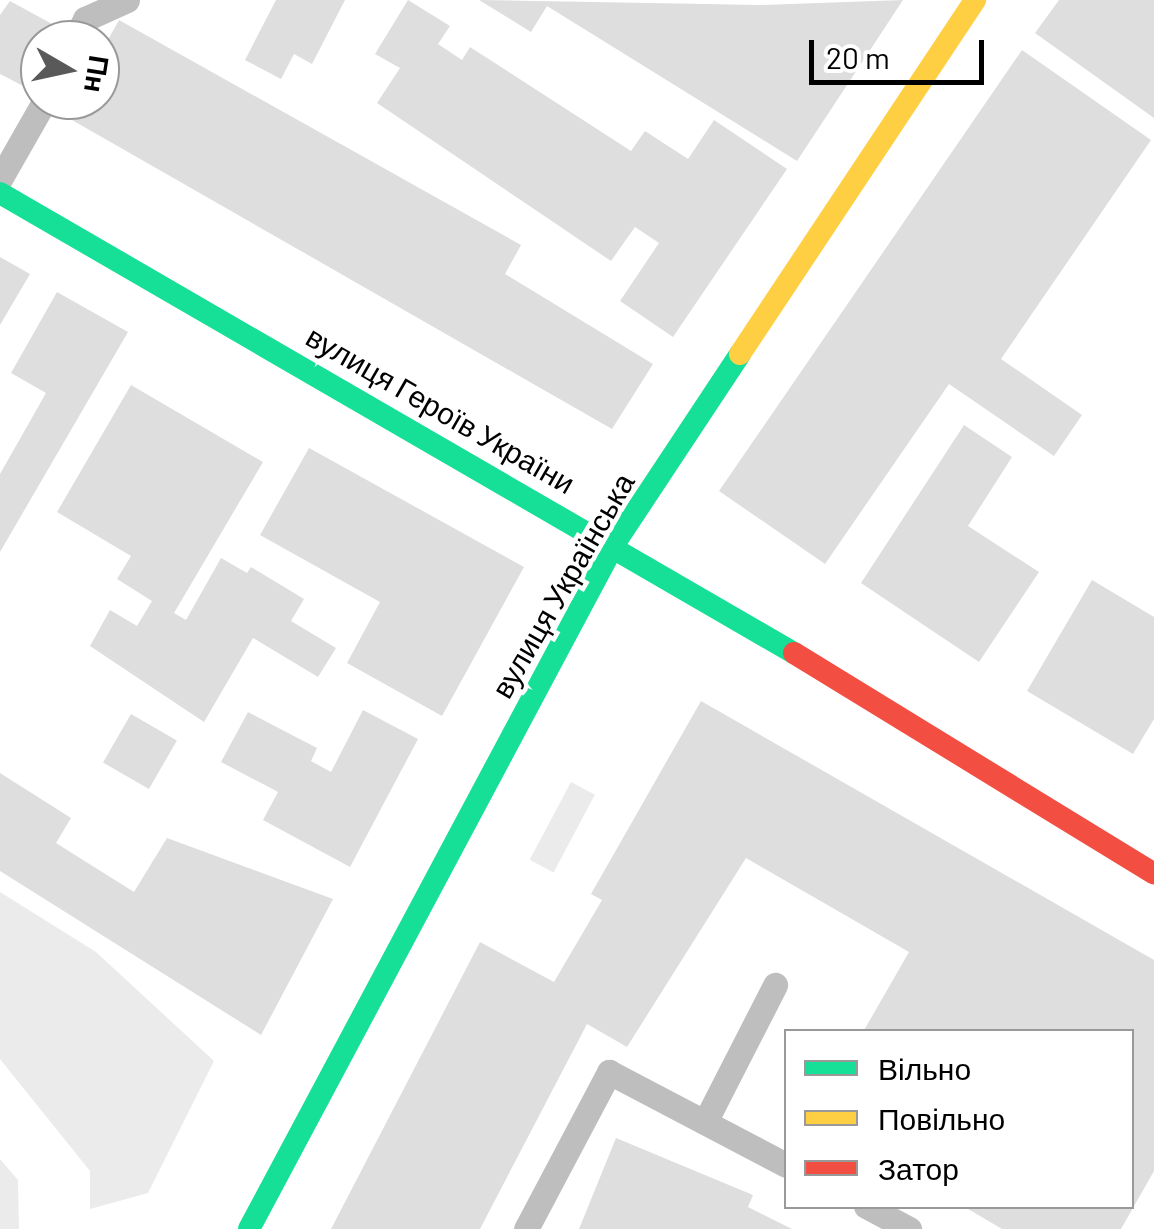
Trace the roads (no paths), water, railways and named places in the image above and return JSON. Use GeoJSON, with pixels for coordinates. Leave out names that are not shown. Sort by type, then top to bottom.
{"type":"FeatureCollection","features":[{"type":"Feature","properties":{"kind":"street","name":"вулиця Українська"},"geometry":{"type":"LineString","coordinates":[[249,1229],[615,543],[975,0]]}},
{"type":"Feature","properties":{"kind":"street","name":"вулиця Героїв України"},"geometry":{"type":"LineString","coordinates":[[0,193],[615,543],[1154,874]]}},
{"type":"Feature","properties":{"kind":"lane"},"geometry":{"type":"LineString","coordinates":[[84,20],[127,0]]}},
{"type":"Feature","properties":{"kind":"lane"},"geometry":{"type":"LineString","coordinates":[[0,180],[34,120]]}},
{"type":"Feature","properties":{"kind":"lane"},"geometry":{"type":"LineString","coordinates":[[705,1122],[775,985]]}},
{"type":"Feature","properties":{"kind":"lane"},"geometry":{"type":"LineString","coordinates":[[526,1229],[609,1072],[784,1164]]}},
{"type":"Feature","properties":{"kind":"lane"},"geometry":{"type":"LineString","coordinates":[[872,1209],[910,1229]]}}]}
